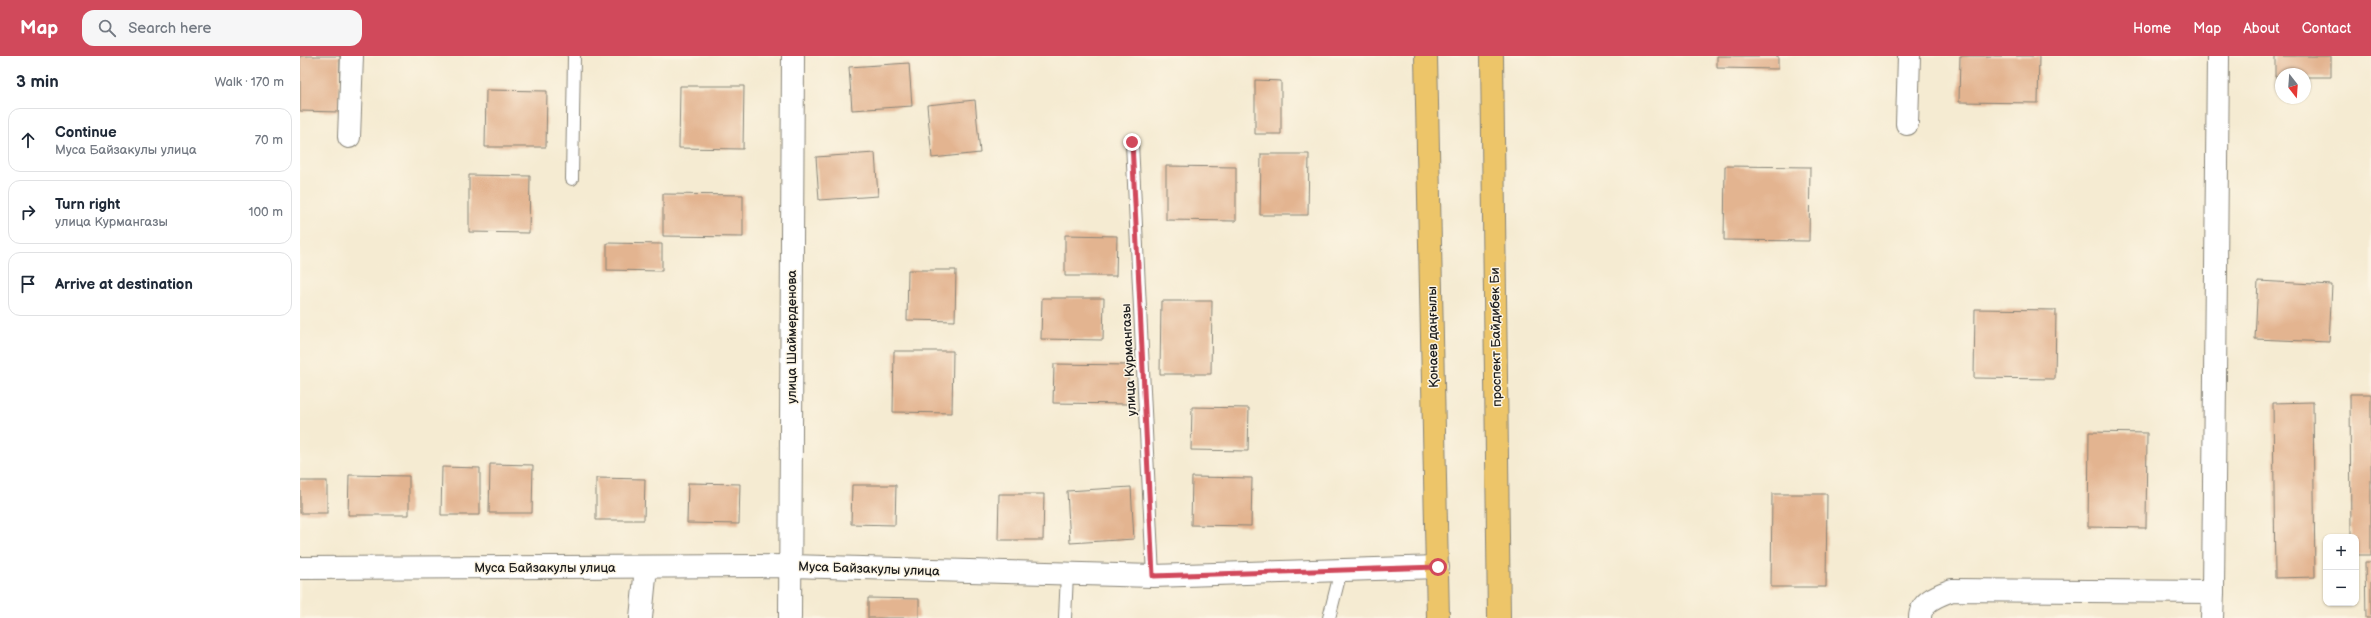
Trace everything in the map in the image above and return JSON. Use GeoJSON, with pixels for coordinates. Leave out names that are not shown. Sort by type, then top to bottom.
{"type":"FeatureCollection","features":[{"type":"Feature","properties":{"kind":"main road","name":"Қонаев даңғылы"},"geometry":{"type":"LineString","coordinates":[[1426,56],[1438,618]]}},
{"type":"Feature","properties":{"kind":"main road","name":"проспект Байдибек Би"},"geometry":{"type":"LineString","coordinates":[[1492,56],[1498,618]]}},
{"type":"Feature","properties":{"kind":"street"},"geometry":{"type":"LineString","coordinates":[[349,137],[352,56]]}},
{"type":"Feature","properties":{"kind":"street","name":"улица Шаймерденова"},"geometry":{"type":"LineString","coordinates":[[790,618],[793,56]]}},
{"type":"Feature","properties":{"kind":"street"},"geometry":{"type":"LineString","coordinates":[[1908,124],[1909,56]]}},
{"type":"Feature","properties":{"kind":"street"},"geometry":{"type":"LineString","coordinates":[[2212,618],[2218,56]]}},
{"type":"Feature","properties":{"kind":"street"},"geometry":{"type":"LineString","coordinates":[[641,618],[646,566]]}},
{"type":"Feature","properties":{"kind":"street","name":"Муса Байзакулы улица"},"geometry":{"type":"LineString","coordinates":[[300,568],[790,566],[1153,576],[1438,567]]}},
{"type":"Feature","properties":{"kind":"street"},"geometry":{"type":"LineString","coordinates":[[1920,618],[1920,614],[1931,598],[1952,590],[2213,592]]}},
{"type":"Feature","properties":{"kind":"lane"},"geometry":{"type":"LineString","coordinates":[[572,179],[574,56]]}},
{"type":"Feature","properties":{"kind":"lane","name":"улица Курмангазы"},"geometry":{"type":"LineString","coordinates":[[1132,142],[1153,576]]}},
{"type":"Feature","properties":{"kind":"lane"},"geometry":{"type":"LineString","coordinates":[[1329,618],[1341,570]]}},
{"type":"Feature","properties":{"kind":"lane"},"geometry":{"type":"LineString","coordinates":[[1065,618],[1068,574]]}},
{"type":"Feature","properties":{"kind":"building"},"geometry":{"type":"Polygon","coordinates":[[[300,56],[340,56],[339,112],[300,111],[300,56]]]}},
{"type":"Feature","properties":{"kind":"building"},"geometry":{"type":"Polygon","coordinates":[[[1717,56],[1778,56],[1778,69],[1717,68],[1717,56]]]}},
{"type":"Feature","properties":{"kind":"building"},"geometry":{"type":"Polygon","coordinates":[[[1960,56],[2039,56],[2038,103],[1959,102],[1960,56]]]}},
{"type":"Feature","properties":{"kind":"building"},"geometry":{"type":"Polygon","coordinates":[[[2275,56],[2331,56],[2331,77],[2311,77],[2311,68],[2275,68],[2275,56]]]}},
{"type":"Feature","properties":{"kind":"building"},"geometry":{"type":"Polygon","coordinates":[[[909,63],[912,106],[852,110],[849,67],[909,63]]]}},
{"type":"Feature","properties":{"kind":"building"},"geometry":{"type":"Polygon","coordinates":[[[1255,80],[1281,81],[1281,134],[1255,134],[1255,80]]]}},
{"type":"Feature","properties":{"kind":"building"},"geometry":{"type":"Polygon","coordinates":[[[680,86],[744,86],[743,149],[679,148],[680,86]]]}},
{"type":"Feature","properties":{"kind":"building"},"geometry":{"type":"Polygon","coordinates":[[[486,90],[547,91],[546,147],[485,147],[486,90]]]}},
{"type":"Feature","properties":{"kind":"building"},"geometry":{"type":"Polygon","coordinates":[[[975,100],[980,153],[932,158],[927,105],[975,100]]]}},
{"type":"Feature","properties":{"kind":"building"},"geometry":{"type":"Polygon","coordinates":[[[875,153],[878,196],[819,200],[816,157],[875,153]]]}},
{"type":"Feature","properties":{"kind":"building"},"geometry":{"type":"Polygon","coordinates":[[[1261,154],[1309,154],[1308,215],[1260,215],[1261,154]]]}},
{"type":"Feature","properties":{"kind":"building"},"geometry":{"type":"Polygon","coordinates":[[[1166,166],[1236,167],[1236,221],[1166,220],[1166,166]]]}},
{"type":"Feature","properties":{"kind":"building"},"geometry":{"type":"Polygon","coordinates":[[[1725,166],[1810,167],[1809,241],[1724,240],[1725,166]]]}},
{"type":"Feature","properties":{"kind":"building"},"geometry":{"type":"Polygon","coordinates":[[[469,175],[530,176],[529,233],[469,232],[469,175]]]}},
{"type":"Feature","properties":{"kind":"building"},"geometry":{"type":"Polygon","coordinates":[[[663,194],[743,195],[743,237],[663,236],[663,194]]]}},
{"type":"Feature","properties":{"kind":"building"},"geometry":{"type":"Polygon","coordinates":[[[1065,235],[1117,236],[1116,276],[1065,276],[1065,235]]]}},
{"type":"Feature","properties":{"kind":"building"},"geometry":{"type":"Polygon","coordinates":[[[607,243],[662,244],[662,271],[607,270],[607,243]]]}},
{"type":"Feature","properties":{"kind":"building"},"geometry":{"type":"Polygon","coordinates":[[[908,270],[956,270],[955,321],[907,320],[908,270]]]}},
{"type":"Feature","properties":{"kind":"building"},"geometry":{"type":"Polygon","coordinates":[[[2258,281],[2332,285],[2329,342],[2255,339],[2258,281]]]}},
{"type":"Feature","properties":{"kind":"building"},"geometry":{"type":"Polygon","coordinates":[[[1042,298],[1104,298],[1103,340],[1041,339],[1042,298]]]}},
{"type":"Feature","properties":{"kind":"building"},"geometry":{"type":"Polygon","coordinates":[[[1161,301],[1212,301],[1211,374],[1160,374],[1161,301]]]}},
{"type":"Feature","properties":{"kind":"building"},"geometry":{"type":"Polygon","coordinates":[[[1975,309],[2056,310],[2055,379],[1974,378],[1975,309]]]}},
{"type":"Feature","properties":{"kind":"building"},"geometry":{"type":"Polygon","coordinates":[[[894,351],[953,351],[952,413],[893,412],[894,351]]]}},
{"type":"Feature","properties":{"kind":"building"},"geometry":{"type":"Polygon","coordinates":[[[1054,364],[1128,365],[1128,404],[1053,403],[1054,364]]]}},
{"type":"Feature","properties":{"kind":"building"},"geometry":{"type":"Polygon","coordinates":[[[2350,394],[2371,394],[2371,555],[2359,555],[2359,534],[2351,534],[2350,394]]]}},
{"type":"Feature","properties":{"kind":"building"},"geometry":{"type":"Polygon","coordinates":[[[2313,402],[2315,577],[2275,578],[2273,403],[2313,402]]]}},
{"type":"Feature","properties":{"kind":"building"},"geometry":{"type":"Polygon","coordinates":[[[1192,407],[1249,408],[1248,451],[1191,450],[1192,407]]]}},
{"type":"Feature","properties":{"kind":"building"},"geometry":{"type":"Polygon","coordinates":[[[2089,432],[2147,433],[2146,528],[2088,527],[2089,432]]]}},
{"type":"Feature","properties":{"kind":"building"},"geometry":{"type":"Polygon","coordinates":[[[490,464],[533,465],[532,513],[489,513],[490,464]]]}},
{"type":"Feature","properties":{"kind":"building"},"geometry":{"type":"Polygon","coordinates":[[[442,467],[480,468],[480,515],[441,515],[442,467]]]}},
{"type":"Feature","properties":{"kind":"building"},"geometry":{"type":"Polygon","coordinates":[[[349,475],[409,476],[409,515],[348,515],[349,475]]]}},
{"type":"Feature","properties":{"kind":"building"},"geometry":{"type":"Polygon","coordinates":[[[1192,477],[1252,478],[1251,526],[1191,525],[1192,477]]]}},
{"type":"Feature","properties":{"kind":"building"},"geometry":{"type":"Polygon","coordinates":[[[596,478],[645,479],[644,520],[596,520],[596,478]]]}},
{"type":"Feature","properties":{"kind":"building"},"geometry":{"type":"Polygon","coordinates":[[[300,481],[327,481],[327,513],[300,513],[300,481]]]}},
{"type":"Feature","properties":{"kind":"building"},"geometry":{"type":"Polygon","coordinates":[[[688,483],[740,484],[739,524],[687,523],[688,483]]]}},
{"type":"Feature","properties":{"kind":"building"},"geometry":{"type":"Polygon","coordinates":[[[852,485],[896,485],[895,525],[851,524],[852,485]]]}},
{"type":"Feature","properties":{"kind":"building"},"geometry":{"type":"Polygon","coordinates":[[[1131,487],[1134,539],[1070,543],[1067,491],[1131,487]]]}},
{"type":"Feature","properties":{"kind":"building"},"geometry":{"type":"Polygon","coordinates":[[[999,494],[1044,494],[1043,540],[998,540],[999,494]]]}},
{"type":"Feature","properties":{"kind":"building"},"geometry":{"type":"Polygon","coordinates":[[[1772,494],[1827,494],[1826,587],[1771,587],[1772,494]]]}},
{"type":"Feature","properties":{"kind":"building"},"geometry":{"type":"Polygon","coordinates":[[[2365,562],[2371,562],[2371,618],[2366,618],[2365,562]]]}},
{"type":"Feature","properties":{"kind":"building"},"geometry":{"type":"Polygon","coordinates":[[[868,598],[919,599],[919,618],[868,618],[868,598]]]}},
{"type":"Feature","properties":{"kind":"route"},"geometry":{"type":"LineString","coordinates":[[1132,142],[1153,576],[1438,567]]}}]}
